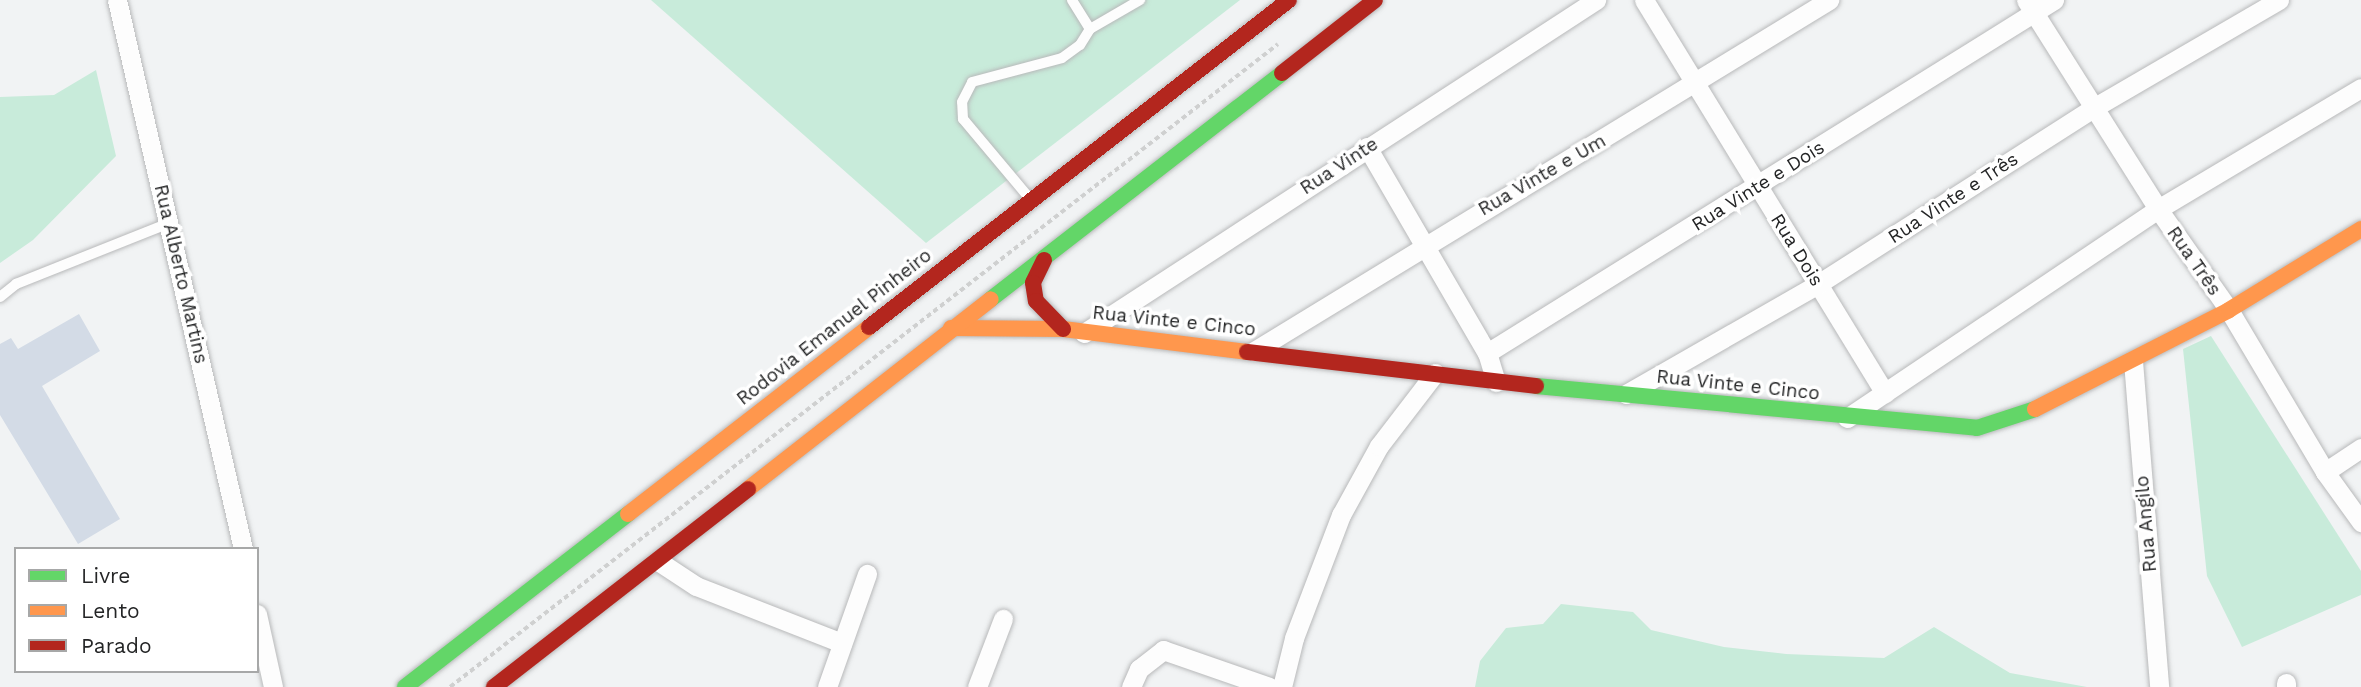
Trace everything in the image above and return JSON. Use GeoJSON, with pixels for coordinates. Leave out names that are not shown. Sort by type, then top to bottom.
{"type":"FeatureCollection","features":[{"type":"Feature","properties":{"kind":"main road","name":"Rodovia Emanuel Pinheiro"},"geometry":{"type":"LineString","coordinates":[[405,687],[1289,0]]}},
{"type":"Feature","properties":{"kind":"main road"},"geometry":{"type":"LineString","coordinates":[[494,687],[659,561],[951,328],[1044,260],[1375,0]]}},
{"type":"Feature","properties":{"kind":"main road","name":"Rua Vinte e Cinco"},"geometry":{"type":"LineString","coordinates":[[951,328],[1063,328],[1496,382],[1846,418],[1978,428],[2017,418],[2133,361],[2229,310],[2361,229]]}},
{"type":"Feature","properties":{"kind":"main road"},"geometry":{"type":"LineString","coordinates":[[1044,260],[1033,283],[1036,300],[1063,328]]}},
{"type":"Feature","properties":{"kind":"street","name":"Rua Alberto Martins"},"geometry":{"type":"LineString","coordinates":[[117,0],[243,547]]}},
{"type":"Feature","properties":{"kind":"street","name":"Rua Vinte"},"geometry":{"type":"LineString","coordinates":[[1084,332],[1596,0]]}},
{"type":"Feature","properties":{"kind":"street","name":"Rua Dois"},"geometry":{"type":"LineString","coordinates":[[1644,0],[1885,393]]}},
{"type":"Feature","properties":{"kind":"street","name":"Rua Vinte e Um"},"geometry":{"type":"LineString","coordinates":[[1254,351],[1423,245],[1696,85],[1829,0]]}},
{"type":"Feature","properties":{"kind":"street","name":"Rua Vinte e Dois"},"geometry":{"type":"LineString","coordinates":[[1488,353],[1758,187],[2030,6],[2054,0]]}},
{"type":"Feature","properties":{"kind":"street","name":"Rua Vinte e Três"},"geometry":{"type":"LineString","coordinates":[[1626,394],[1818,284],[2095,107],[2280,0]]}},
{"type":"Feature","properties":{"kind":"street","name":"Rua Três"},"geometry":{"type":"LineString","coordinates":[[2030,6],[2158,209],[2229,310],[2325,472],[2361,522]]}},
{"type":"Feature","properties":{"kind":"street"},"geometry":{"type":"LineString","coordinates":[[1846,418],[2158,209],[2361,88]]}},
{"type":"Feature","properties":{"kind":"street"},"geometry":{"type":"LineString","coordinates":[[1367,147],[1488,353],[1496,382]]}},
{"type":"Feature","properties":{"kind":"street","name":"Rua Angilo"},"geometry":{"type":"LineString","coordinates":[[2133,361],[2160,687]]}},
{"type":"Feature","properties":{"kind":"street"},"geometry":{"type":"LineString","coordinates":[[1282,687],[1294,638],[1341,515],[1379,446],[1435,373]]}},
{"type":"Feature","properties":{"kind":"street"},"geometry":{"type":"LineString","coordinates":[[2325,472],[2361,448]]}},
{"type":"Feature","properties":{"kind":"street"},"geometry":{"type":"LineString","coordinates":[[659,561],[696,586],[842,643]]}},
{"type":"Feature","properties":{"kind":"street"},"geometry":{"type":"LineString","coordinates":[[827,687],[867,574]]}},
{"type":"Feature","properties":{"kind":"street"},"geometry":{"type":"LineString","coordinates":[[977,687],[1003,619]]}},
{"type":"Feature","properties":{"kind":"street"},"geometry":{"type":"LineString","coordinates":[[259,623],[273,687]]}},
{"type":"Feature","properties":{"kind":"street"},"geometry":{"type":"LineString","coordinates":[[1131,687],[1139,669],[1163,650],[1269,687]]}},
{"type":"Feature","properties":{"kind":"lane"},"geometry":{"type":"LineString","coordinates":[[1072,0],[1090,29]]}},
{"type":"Feature","properties":{"kind":"lane"},"geometry":{"type":"LineString","coordinates":[[1032,200],[963,119],[962,102],[972,82],[1062,58],[1080,45],[1090,29],[1140,0]]}},
{"type":"Feature","properties":{"kind":"lane"},"geometry":{"type":"LineString","coordinates":[[0,297],[43,273],[169,223]]}},
{"type":"Feature","properties":{"kind":"path"},"geometry":{"type":"LineString","coordinates":[[450,687],[1281,42]]}},
{"type":"Feature","properties":{"kind":"green space"},"geometry":{"type":"Polygon","coordinates":[[[651,0],[1240,0],[926,243],[651,0]]]}},
{"type":"Feature","properties":{"kind":"green space"},"geometry":{"type":"Polygon","coordinates":[[[96,70],[116,156],[33,240],[0,263],[0,97],[54,95],[96,70]]]}},
{"type":"Feature","properties":{"kind":"green space"},"geometry":{"type":"Polygon","coordinates":[[[2211,336],[2361,571],[2361,595],[2242,647],[2207,576],[2183,349],[2211,336]]]}},
{"type":"Feature","properties":{"kind":"green space"},"geometry":{"type":"Polygon","coordinates":[[[1561,604],[1633,612],[1651,630],[1724,647],[1786,654],[1884,658],[1934,627],[2010,673],[2087,687],[1475,687],[1480,661],[1506,628],[1543,624],[1561,604]]]}},
{"type":"Feature","properties":{"kind":"building"},"geometry":{"type":"Polygon","coordinates":[[[79,314],[100,351],[42,386],[120,519],[78,544],[0,415],[0,344],[11,338],[18,349],[79,314]]]}},
{"type":"Feature","properties":{"kind":"traffic: fast"},"geometry":{"type":"LineString","coordinates":[[991,299],[1282,73]]}},
{"type":"Feature","properties":{"kind":"traffic: fast"},"geometry":{"type":"LineString","coordinates":[[1536,386],[1977,428],[2035,409]]}},
{"type":"Feature","properties":{"kind":"traffic: fast"},"geometry":{"type":"LineString","coordinates":[[405,687],[628,514]]}},
{"type":"Feature","properties":{"kind":"traffic: slow"},"geometry":{"type":"LineString","coordinates":[[2035,409],[2229,310],[2361,229]]}},
{"type":"Feature","properties":{"kind":"traffic: slow"},"geometry":{"type":"LineString","coordinates":[[748,489],[991,299]]}},
{"type":"Feature","properties":{"kind":"traffic: slow"},"geometry":{"type":"LineString","coordinates":[[628,514],[869,327]]}},
{"type":"Feature","properties":{"kind":"traffic: slow"},"geometry":{"type":"LineString","coordinates":[[951,328],[1063,329],[1247,352]]}},
{"type":"Feature","properties":{"kind":"traffic: jam"},"geometry":{"type":"LineString","coordinates":[[869,327],[1289,0]]}},
{"type":"Feature","properties":{"kind":"traffic: jam"},"geometry":{"type":"LineString","coordinates":[[1282,73],[1375,0]]}},
{"type":"Feature","properties":{"kind":"traffic: jam"},"geometry":{"type":"LineString","coordinates":[[1044,260],[1033,283],[1036,301],[1063,329]]}},
{"type":"Feature","properties":{"kind":"traffic: jam"},"geometry":{"type":"LineString","coordinates":[[1247,352],[1536,386]]}},
{"type":"Feature","properties":{"kind":"traffic: jam"},"geometry":{"type":"LineString","coordinates":[[494,687],[748,489]]}}]}
